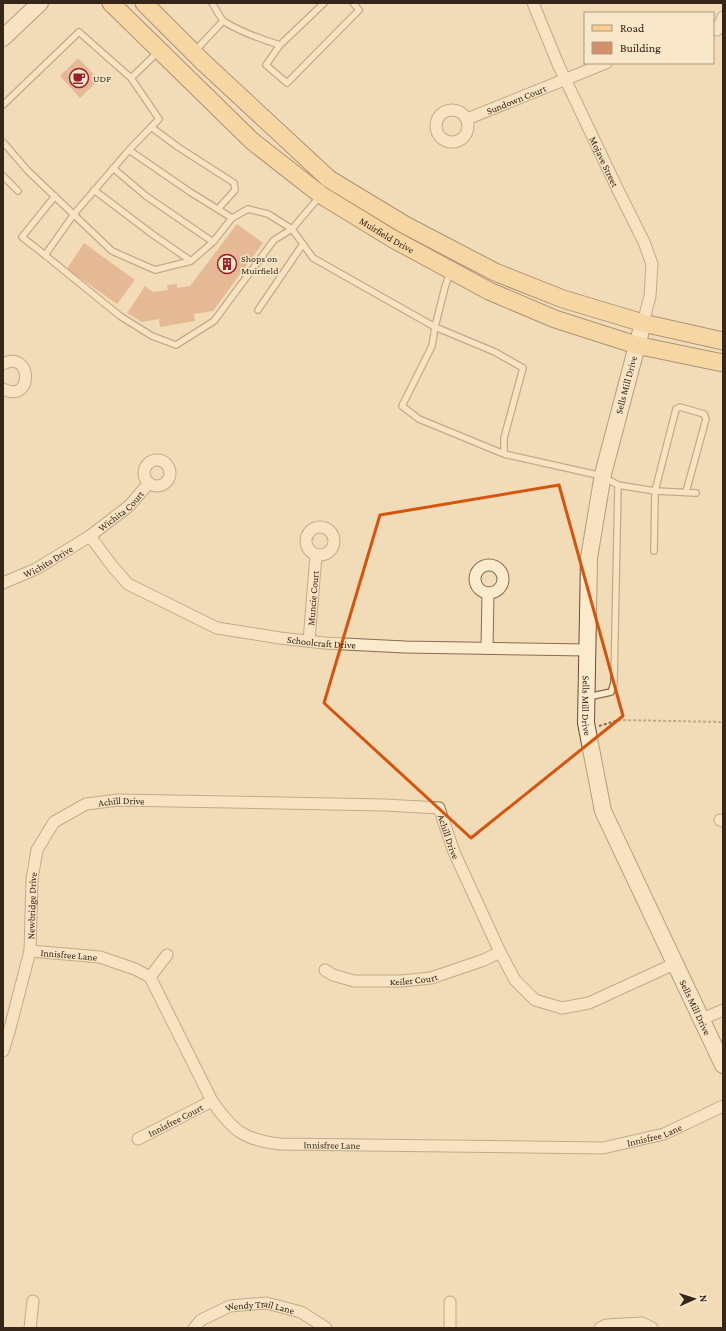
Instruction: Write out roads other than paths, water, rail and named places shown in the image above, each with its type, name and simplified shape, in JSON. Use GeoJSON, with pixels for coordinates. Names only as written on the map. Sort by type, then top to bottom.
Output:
{"type":"FeatureCollection","features":[{"type":"Feature","properties":{"kind":"main road","name":"Muirfield Drive"},"geometry":{"type":"LineString","coordinates":[[111,3],[252,141],[326,187],[393,239],[489,291],[555,319],[636,346],[723,363]]}},
{"type":"Feature","properties":{"kind":"main road","name":"Muirfield Drive"},"geometry":{"type":"LineString","coordinates":[[144,3],[265,120],[326,187],[405,225],[495,272],[563,299],[643,323],[723,341]]}},
{"type":"Feature","properties":{"kind":"street"},"geometry":{"type":"LineString","coordinates":[[4,35],[40,3]]}},
{"type":"Feature","properties":{"kind":"street","name":"Mojave Street"},"geometry":{"type":"LineString","coordinates":[[533,3],[565,79],[644,242],[652,264],[650,296],[643,323]]}},
{"type":"Feature","properties":{"kind":"street"},"geometry":{"type":"LineString","coordinates":[[718,31],[723,17]]}},
{"type":"Feature","properties":{"kind":"street","name":"Sundown Court"},"geometry":{"type":"LineString","coordinates":[[467,119],[603,64]]}},
{"type":"Feature","properties":{"kind":"street","name":"Sells Mill Drive"},"geometry":{"type":"LineString","coordinates":[[643,323],[602,476],[589,558],[586,723],[603,811],[723,1065]]}},
{"type":"Feature","properties":{"kind":"street"},"geometry":{"type":"LineString","coordinates":[[3,364],[11,362],[20,364],[26,372],[26,377],[23,387],[19,390],[9,392],[3,389]]}},
{"type":"Feature","properties":{"kind":"street","name":"Wichita Court"},"geometry":{"type":"LineString","coordinates":[[90,536],[129,506],[149,483]]}},
{"type":"Feature","properties":{"kind":"street","name":"Schoolcraft Drive"},"geometry":{"type":"LineString","coordinates":[[90,536],[113,567],[128,584],[217,628],[309,641],[405,647],[587,650]]}},
{"type":"Feature","properties":{"kind":"street","name":"Wichita Drive"},"geometry":{"type":"LineString","coordinates":[[3,583],[36,569],[90,536]]}},
{"type":"Feature","properties":{"kind":"street","name":"Muncie Court"},"geometry":{"type":"LineString","coordinates":[[309,641],[316,555]]}},
{"type":"Feature","properties":{"kind":"street"},"geometry":{"type":"LineString","coordinates":[[487,648],[488,593]]}},
{"type":"Feature","properties":{"kind":"street","name":"Achill Drive"},"geometry":{"type":"LineString","coordinates":[[86,804],[118,800],[385,805],[439,808],[454,852],[500,952],[515,980],[535,1000],[562,1008],[589,1003],[674,964]]}},
{"type":"Feature","properties":{"kind":"street","name":"Newbridge Drive"},"geometry":{"type":"LineString","coordinates":[[3,1051],[30,951],[32,879],[37,850],[54,822],[86,804]]}},
{"type":"Feature","properties":{"kind":"street","name":"Innisfree Lane"},"geometry":{"type":"LineString","coordinates":[[30,951],[100,957],[136,969],[150,977],[212,1101],[225,1120],[239,1132],[261,1142],[280,1144],[445,1147],[603,1148],[664,1134],[723,1106]]}},
{"type":"Feature","properties":{"kind":"street","name":"Keiler Court"},"geometry":{"type":"LineString","coordinates":[[325,970],[333,975],[354,981],[401,981],[431,978],[484,960],[500,952]]}},
{"type":"Feature","properties":{"kind":"street"},"geometry":{"type":"LineString","coordinates":[[150,977],[167,955]]}},
{"type":"Feature","properties":{"kind":"street"},"geometry":{"type":"LineString","coordinates":[[702,1019],[723,1010]]}},
{"type":"Feature","properties":{"kind":"street","name":"Innisfree Court"},"geometry":{"type":"LineString","coordinates":[[138,1139],[212,1101]]}},
{"type":"Feature","properties":{"kind":"street"},"geometry":{"type":"LineString","coordinates":[[30,1328],[33,1301]]}},
{"type":"Feature","properties":{"kind":"street","name":"Wendy Trail Lane"},"geometry":{"type":"LineString","coordinates":[[194,1328],[202,1320],[230,1306],[266,1302],[301,1312],[326,1328]]}},
{"type":"Feature","properties":{"kind":"street"},"geometry":{"type":"LineString","coordinates":[[450,1302],[450,1328]]}},
{"type":"Feature","properties":{"kind":"street"},"geometry":{"type":"LineString","coordinates":[[600,1328],[606,1325],[642,1324],[652,1328]]}},
{"type":"Feature","properties":{"kind":"lane"},"geometry":{"type":"LineString","coordinates":[[212,3],[223,22],[256,38],[280,45]]}},
{"type":"Feature","properties":{"kind":"lane"},"geometry":{"type":"LineString","coordinates":[[324,3],[280,45],[266,65],[287,83],[359,10],[353,3]]}},
{"type":"Feature","properties":{"kind":"lane"},"geometry":{"type":"LineString","coordinates":[[193,52],[223,22]]}},
{"type":"Feature","properties":{"kind":"lane"},"geometry":{"type":"LineString","coordinates":[[3,105],[79,32],[131,78],[159,119],[94,190],[74,214],[45,255]]}},
{"type":"Feature","properties":{"kind":"lane"},"geometry":{"type":"LineString","coordinates":[[131,78],[159,50]]}},
{"type":"Feature","properties":{"kind":"lane"},"geometry":{"type":"LineString","coordinates":[[151,127],[178,147],[234,184],[235,190],[218,210]]}},
{"type":"Feature","properties":{"kind":"lane"},"geometry":{"type":"LineString","coordinates":[[3,142],[28,171],[112,251],[155,270],[191,261],[213,242],[232,218],[248,209],[268,214],[292,229],[313,258],[435,326],[495,352],[523,368],[504,438],[504,454]]}},
{"type":"Feature","properties":{"kind":"lane"},"geometry":{"type":"LineString","coordinates":[[129,150],[190,192],[232,218]]}},
{"type":"Feature","properties":{"kind":"lane"},"geometry":{"type":"LineString","coordinates":[[113,168],[146,196],[213,242]]}},
{"type":"Feature","properties":{"kind":"lane"},"geometry":{"type":"LineString","coordinates":[[3,176],[18,191]]}},
{"type":"Feature","properties":{"kind":"lane"},"geometry":{"type":"LineString","coordinates":[[55,196],[22,238],[120,316],[152,336],[176,345],[214,321],[274,240],[292,229],[326,187]]}},
{"type":"Feature","properties":{"kind":"lane"},"geometry":{"type":"LineString","coordinates":[[94,190],[152,234],[191,261]]}},
{"type":"Feature","properties":{"kind":"lane"},"geometry":{"type":"LineString","coordinates":[[258,310],[303,244]]}},
{"type":"Feature","properties":{"kind":"lane"},"geometry":{"type":"LineString","coordinates":[[451,270],[435,326],[432,346],[402,406],[419,419],[504,454],[602,476],[618,485],[655,491],[696,493]]}},
{"type":"Feature","properties":{"kind":"lane"},"geometry":{"type":"LineString","coordinates":[[654,551],[655,491],[676,409],[680,407],[704,414],[706,419],[686,492]]}},
{"type":"Feature","properties":{"kind":"lane"},"geometry":{"type":"LineString","coordinates":[[586,698],[611,692],[614,683],[618,485]]}},
{"type":"Feature","properties":{"kind":"place","name":"UDF"},"geometry":{"type":"Point","coordinates":[79,78]}},
{"type":"Feature","properties":{"kind":"place","name":"Shops on Muirfield"},"geometry":{"type":"Point","coordinates":[227,264]}}]}
